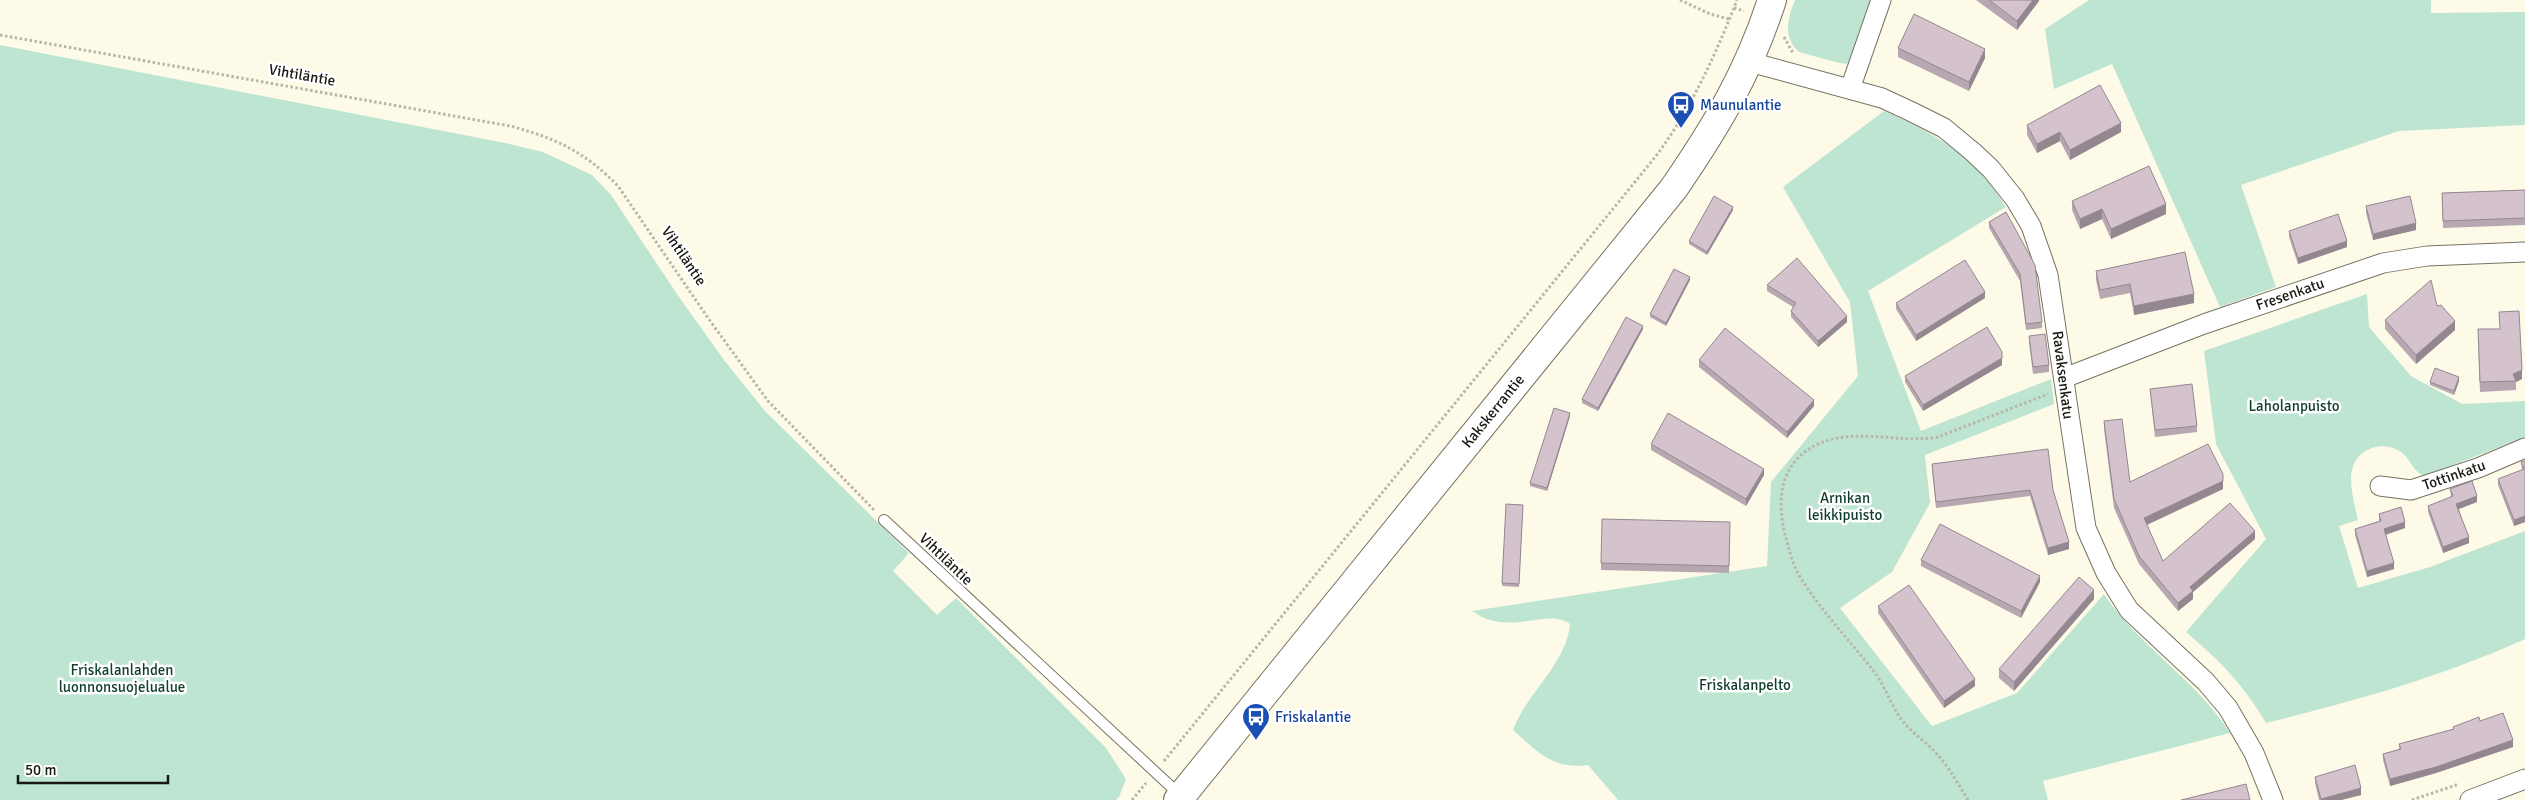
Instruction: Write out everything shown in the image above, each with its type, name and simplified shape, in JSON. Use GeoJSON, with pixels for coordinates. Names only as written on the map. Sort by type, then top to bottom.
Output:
{"type":"FeatureCollection","features":[{"type":"Feature","properties":{"kind":"main road","name":"Kakskerrantie"},"geometry":{"type":"LineString","coordinates":[[1181,799],[1674,188],[1726,110],[1750,62],[1772,0]]}},
{"type":"Feature","properties":{"kind":"street"},"geometry":{"type":"LineString","coordinates":[[1850,89],[1881,0]]}},
{"type":"Feature","properties":{"kind":"street","name":"Ravaksenkatu"},"geometry":{"type":"LineString","coordinates":[[1750,62],[1882,98],[1944,128],[1991,168],[2015,199],[2031,226],[2048,275],[2059,384],[2067,414],[2086,528],[2106,573],[2129,610],[2206,682],[2228,708],[2254,754],[2273,800]]}},
{"type":"Feature","properties":{"kind":"street","name":"Fresenkatu"},"geometry":{"type":"LineString","coordinates":[[2059,384],[2204,324],[2382,263],[2427,256],[2525,252]]}},
{"type":"Feature","properties":{"kind":"street","name":"Tottinkatu"},"geometry":{"type":"LineString","coordinates":[[2380,486],[2411,490],[2478,468],[2525,448]]}},
{"type":"Feature","properties":{"kind":"street"},"geometry":{"type":"LineString","coordinates":[[2470,800],[2525,778]]}},
{"type":"Feature","properties":{"kind":"lane","name":"Vihtiläntie"},"geometry":{"type":"LineString","coordinates":[[884,520],[1181,799]]}},
{"type":"Feature","properties":{"kind":"path"},"geometry":{"type":"LineString","coordinates":[[1680,0],[1710,14],[1729,19]]}},
{"type":"Feature","properties":{"kind":"path"},"geometry":{"type":"LineString","coordinates":[[1132,800],[1650,163],[1676,126],[1706,71],[1737,0]]}},
{"type":"Feature","properties":{"kind":"path"},"geometry":{"type":"LineString","coordinates":[[1783,33],[1791,51],[1798,57]]}},
{"type":"Feature","properties":{"kind":"path","name":"Vihtiläntie"},"geometry":{"type":"LineString","coordinates":[[0,36],[510,126],[542,134],[564,144],[601,168],[618,186],[708,318],[768,401],[884,520]]}},
{"type":"Feature","properties":{"kind":"path"},"geometry":{"type":"LineString","coordinates":[[1676,126],[1681,129]]}},
{"type":"Feature","properties":{"kind":"path"},"geometry":{"type":"LineString","coordinates":[[1968,800],[1937,754],[1906,725],[1874,672],[1802,580],[1793,561],[1783,531],[1780,492],[1786,475],[1795,461],[1819,444],[1836,439],[1862,436],[1925,440],[1938,437],[2059,384]]}},
{"type":"Feature","properties":{"kind":"green space"},"geometry":{"type":"Polygon","coordinates":[[[1795,0],[1872,0],[1851,64],[1839,63],[1799,52],[1788,34],[1790,14],[1795,0]]]}},
{"type":"Feature","properties":{"kind":"green space"},"geometry":{"type":"Polygon","coordinates":[[[2089,0],[2431,0],[2431,13],[2525,12],[2525,125],[2399,131],[2241,185],[2276,287],[2220,307],[2112,64],[2054,89],[2045,29],[2089,0]]]}},
{"type":"Feature","properties":{"kind":"green space","name":"Friskalanlahden luonnonsuojelualue"},"geometry":{"type":"Polygon","coordinates":[[[0,45],[505,143],[543,152],[592,175],[611,195],[724,360],[765,411],[909,553],[893,571],[937,615],[956,598],[1106,748],[1126,779],[1119,797],[1116,800],[0,800],[0,45]]]}},
{"type":"Feature","properties":{"kind":"green space","name":"Friskalanpelto"},"geometry":{"type":"Polygon","coordinates":[[[1884,111],[1938,138],[1954,149],[1981,174],[2006,207],[1868,291],[1921,431],[2051,379],[2054,404],[1925,455],[1930,503],[1892,572],[1840,608],[1932,726],[2017,693],[2104,594],[2118,613],[2150,647],[2201,696],[2230,733],[2043,781],[2048,800],[1618,800],[1588,765],[1565,765],[1547,758],[1513,730],[1527,704],[1562,652],[1570,624],[1561,620],[1551,619],[1500,622],[1486,619],[1472,611],[1767,566],[1771,482],[1858,376],[1850,302],[1783,187],[1884,111]]]}},
{"type":"Feature","properties":{"kind":"green space","name":"Laholanpuisto"},"geometry":{"type":"Polygon","coordinates":[[[2367,294],[2369,327],[2411,376],[2462,404],[2525,401],[2525,437],[2425,476],[2417,471],[2402,453],[2395,449],[2378,446],[2362,454],[2352,470],[2351,480],[2358,520],[2339,526],[2358,588],[2430,567],[2525,531],[2525,639],[2462,665],[2397,687],[2266,723],[2240,685],[2186,632],[2266,539],[2216,444],[2204,351],[2367,294]]]}},
{"type":"Feature","properties":{"kind":"building"},"geometry":{"type":"Polygon","coordinates":[[[1989,0],[2033,0],[2017,21],[1989,0]]]}},
{"type":"Feature","properties":{"kind":"building"},"geometry":{"type":"Polygon","coordinates":[[[1914,14],[1985,49],[1969,82],[1898,48],[1914,14]]]}},
{"type":"Feature","properties":{"kind":"building"},"geometry":{"type":"Polygon","coordinates":[[[2100,85],[2121,123],[2070,150],[2060,132],[2037,144],[2027,125],[2100,85]]]}},
{"type":"Feature","properties":{"kind":"building"},"geometry":{"type":"Polygon","coordinates":[[[2149,166],[2166,204],[2111,229],[2102,209],[2080,219],[2072,201],[2149,166]]]}},
{"type":"Feature","properties":{"kind":"building"},"geometry":{"type":"Polygon","coordinates":[[[2525,190],[2525,218],[2443,221],[2442,193],[2525,190]]]}},
{"type":"Feature","properties":{"kind":"building"},"geometry":{"type":"Polygon","coordinates":[[[1714,196],[1733,207],[1707,252],[1689,241],[1714,196]]]}},
{"type":"Feature","properties":{"kind":"building"},"geometry":{"type":"Polygon","coordinates":[[[2410,196],[2416,223],[2373,234],[2366,206],[2410,196]]]}},
{"type":"Feature","properties":{"kind":"building"},"geometry":{"type":"Polygon","coordinates":[[[2006,212],[2035,265],[2042,322],[2026,324],[2020,274],[1989,222],[2006,212]]]}},
{"type":"Feature","properties":{"kind":"building"},"geometry":{"type":"Polygon","coordinates":[[[2338,214],[2347,241],[2298,258],[2289,231],[2338,214]]]}},
{"type":"Feature","properties":{"kind":"building"},"geometry":{"type":"Polygon","coordinates":[[[2185,252],[2194,294],[2134,306],[2130,284],[2100,290],[2096,271],[2185,252]]]}},
{"type":"Feature","properties":{"kind":"building"},"geometry":{"type":"Polygon","coordinates":[[[1797,258],[1847,316],[1818,341],[1791,311],[1796,303],[1767,285],[1797,258]]]}},
{"type":"Feature","properties":{"kind":"building"},"geometry":{"type":"Polygon","coordinates":[[[1965,260],[1985,292],[1916,335],[1896,303],[1965,260]]]}},
{"type":"Feature","properties":{"kind":"building"},"geometry":{"type":"Polygon","coordinates":[[[1674,269],[1690,277],[1666,323],[1650,314],[1674,269]]]}},
{"type":"Feature","properties":{"kind":"building"},"geometry":{"type":"Polygon","coordinates":[[[2431,280],[2437,306],[2441,305],[2455,321],[2416,355],[2385,320],[2431,280]]]}},
{"type":"Feature","properties":{"kind":"building"},"geometry":{"type":"Polygon","coordinates":[[[2519,311],[2522,370],[2513,374],[2516,381],[2480,382],[2478,329],[2500,329],[2499,312],[2519,311]]]}},
{"type":"Feature","properties":{"kind":"building"},"geometry":{"type":"Polygon","coordinates":[[[1626,317],[1643,326],[1598,408],[1582,399],[1626,317]]]}},
{"type":"Feature","properties":{"kind":"building"},"geometry":{"type":"Polygon","coordinates":[[[1987,327],[2002,352],[2002,358],[1923,405],[1905,376],[1987,327]]]}},
{"type":"Feature","properties":{"kind":"building"},"geometry":{"type":"Polygon","coordinates":[[[1725,328],[1814,400],[1787,432],[1699,360],[1725,328]]]}},
{"type":"Feature","properties":{"kind":"building"},"geometry":{"type":"Polygon","coordinates":[[[2045,334],[2049,365],[2033,367],[2029,336],[2045,334]]]}},
{"type":"Feature","properties":{"kind":"building"},"geometry":{"type":"Polygon","coordinates":[[[2435,368],[2459,377],[2454,391],[2430,382],[2435,368]]]}},
{"type":"Feature","properties":{"kind":"building"},"geometry":{"type":"Polygon","coordinates":[[[2192,384],[2197,426],[2155,430],[2150,389],[2192,384]]]}},
{"type":"Feature","properties":{"kind":"building"},"geometry":{"type":"Polygon","coordinates":[[[1554,408],[1570,413],[1547,488],[1530,483],[1554,408]]]}},
{"type":"Feature","properties":{"kind":"building"},"geometry":{"type":"Polygon","coordinates":[[[1668,413],[1764,469],[1746,499],[1651,444],[1668,413]]]}},
{"type":"Feature","properties":{"kind":"building"},"geometry":{"type":"Polygon","coordinates":[[[2122,419],[2130,482],[2208,444],[2223,474],[2223,481],[2144,518],[2163,561],[2230,503],[2255,531],[2190,587],[2193,591],[2178,603],[2139,556],[2114,499],[2104,421],[2122,419]]]}},
{"type":"Feature","properties":{"kind":"building"},"geometry":{"type":"Polygon","coordinates":[[[2048,449],[2053,490],[2069,542],[2048,548],[2030,490],[1936,502],[1932,464],[2048,449]]]}},
{"type":"Feature","properties":{"kind":"building"},"geometry":{"type":"Polygon","coordinates":[[[2525,461],[2525,516],[2514,520],[2498,479],[2524,469],[2521,462],[2525,461]]]}},
{"type":"Feature","properties":{"kind":"building"},"geometry":{"type":"Polygon","coordinates":[[[2472,481],[2477,496],[2456,504],[2469,537],[2443,547],[2428,506],[2453,496],[2450,489],[2472,481]]]}},
{"type":"Feature","properties":{"kind":"building"},"geometry":{"type":"Polygon","coordinates":[[[1506,504],[1523,505],[1519,584],[1502,583],[1506,504]]]}},
{"type":"Feature","properties":{"kind":"building"},"geometry":{"type":"Polygon","coordinates":[[[2401,507],[2405,522],[2384,529],[2394,563],[2367,571],[2355,529],[2381,521],[2379,514],[2401,507]]]}},
{"type":"Feature","properties":{"kind":"building"},"geometry":{"type":"Polygon","coordinates":[[[1602,519],[1730,522],[1729,566],[1601,563],[1602,519]]]}},
{"type":"Feature","properties":{"kind":"building"},"geometry":{"type":"Polygon","coordinates":[[[1940,524],[2040,576],[2021,611],[1921,560],[1940,524]]]}},
{"type":"Feature","properties":{"kind":"building"},"geometry":{"type":"Polygon","coordinates":[[[2079,577],[2094,590],[2014,682],[1999,669],[2079,577]]]}},
{"type":"Feature","properties":{"kind":"building"},"geometry":{"type":"Polygon","coordinates":[[[1909,585],[1975,679],[1944,701],[1878,606],[1909,585]]]}},
{"type":"Feature","properties":{"kind":"building"},"geometry":{"type":"Polygon","coordinates":[[[2503,713],[2513,740],[2436,767],[2390,779],[2383,754],[2401,749],[2399,744],[2454,729],[2453,727],[2479,717],[2480,721],[2503,713]]]}},
{"type":"Feature","properties":{"kind":"building"},"geometry":{"type":"Polygon","coordinates":[[[2355,765],[2361,788],[2321,799],[2315,777],[2355,765]]]}},
{"type":"Feature","properties":{"kind":"building"},"geometry":{"type":"Polygon","coordinates":[[[2246,784],[2250,800],[2181,800],[2246,784]]]}},
{"type":"Feature","properties":{"kind":"place","name":"Maunulantie"},"geometry":{"type":"Point","coordinates":[1681,129]}},
{"type":"Feature","properties":{"kind":"place","name":"Friskalantie"},"geometry":{"type":"Point","coordinates":[1256,741]}},
{"type":"Feature","properties":{"kind":"park label","name":"Arnikan leikkipuisto"},"geometry":{"type":"Point","coordinates":[1845,506]}}]}
